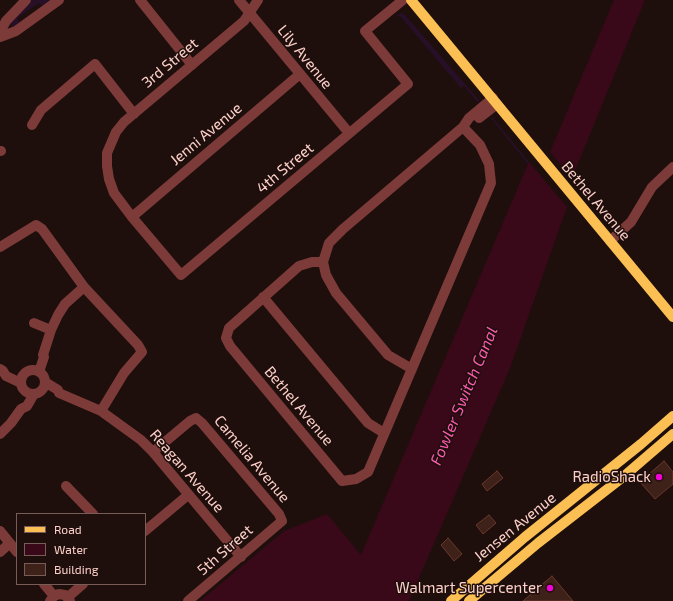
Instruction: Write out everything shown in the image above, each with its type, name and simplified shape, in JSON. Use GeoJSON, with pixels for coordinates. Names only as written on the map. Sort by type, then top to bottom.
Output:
{"type":"FeatureCollection","features":[{"type":"Feature","properties":{"kind":"main road","name":"Bethel Avenue"},"geometry":{"type":"LineString","coordinates":[[411,0],[673,316]]}},
{"type":"Feature","properties":{"kind":"main road","name":"Jensen Avenue"},"geometry":{"type":"LineString","coordinates":[[450,601],[673,416]]}},
{"type":"Feature","properties":{"kind":"main road","name":"Jensen Avenue"},"geometry":{"type":"LineString","coordinates":[[469,601],[538,542],[623,477],[673,434]]}},
{"type":"Feature","properties":{"kind":"main road"},"geometry":{"type":"LineString","coordinates":[[584,506],[596,489],[630,460],[629,454]]}},
{"type":"Feature","properties":{"kind":"main road"},"geometry":{"type":"LineString","coordinates":[[538,542],[538,537],[540,534],[574,504],[574,498]]}},
{"type":"Feature","properties":{"kind":"main road"},"geometry":{"type":"LineString","coordinates":[[482,589],[497,569],[525,544],[527,541],[526,537]]}},
{"type":"Feature","properties":{"kind":"main road"},"geometry":{"type":"LineString","coordinates":[[457,601],[472,589],[481,575]]}},
{"type":"Feature","properties":{"kind":"street"},"geometry":{"type":"LineString","coordinates":[[0,32],[6,21],[26,0]]}},
{"type":"Feature","properties":{"kind":"street"},"geometry":{"type":"LineString","coordinates":[[0,37],[16,31],[60,0]]}},
{"type":"Feature","properties":{"kind":"street"},"geometry":{"type":"LineString","coordinates":[[140,0],[192,65]]}},
{"type":"Feature","properties":{"kind":"street","name":"Lily Avenue"},"geometry":{"type":"LineString","coordinates":[[239,0],[349,133]]}},
{"type":"Feature","properties":{"kind":"street","name":"3rd Street"},"geometry":{"type":"LineString","coordinates":[[132,217],[114,193],[109,179],[107,154],[116,132],[134,114],[244,21],[258,0]]}},
{"type":"Feature","properties":{"kind":"street","name":"4th Street"},"geometry":{"type":"LineString","coordinates":[[132,217],[181,275],[408,84],[365,31],[403,0]]}},
{"type":"Feature","properties":{"kind":"street"},"geometry":{"type":"LineString","coordinates":[[32,125],[40,110],[95,64],[134,114]]}},
{"type":"Feature","properties":{"kind":"street","name":"Jenni Avenue"},"geometry":{"type":"LineString","coordinates":[[132,217],[300,74]]}},
{"type":"Feature","properties":{"kind":"street"},"geometry":{"type":"LineString","coordinates":[[412,369],[388,355],[341,298],[326,275],[323,262],[329,243],[343,229],[463,127],[471,125],[495,101]]}},
{"type":"Feature","properties":{"kind":"street","name":"Bethel Avenue"},"geometry":{"type":"LineString","coordinates":[[323,262],[312,262],[299,266],[228,328],[226,338],[230,346],[342,481],[356,479],[368,472],[491,183],[489,164],[480,146],[463,127]]}},
{"type":"Feature","properties":{"kind":"street"},"geometry":{"type":"LineString","coordinates":[[610,241],[631,222],[652,187],[673,167]]}},
{"type":"Feature","properties":{"kind":"street"},"geometry":{"type":"LineString","coordinates":[[0,247],[36,225],[42,229],[84,287],[122,326],[138,345],[142,352],[124,373],[101,411]]}},
{"type":"Feature","properties":{"kind":"street"},"geometry":{"type":"LineString","coordinates":[[0,434],[21,410],[20,406],[44,358],[43,354],[51,330],[65,304],[84,287]]}},
{"type":"Feature","properties":{"kind":"street"},"geometry":{"type":"LineString","coordinates":[[263,297],[368,423],[384,433]]}},
{"type":"Feature","properties":{"kind":"street"},"geometry":{"type":"LineString","coordinates":[[34,323],[51,330]]}},
{"type":"Feature","properties":{"kind":"street","name":"Reagan Avenue"},"geometry":{"type":"LineString","coordinates":[[2,370],[6,376],[33,382],[56,395],[59,393],[101,411],[141,440],[153,452],[241,557]]}},
{"type":"Feature","properties":{"kind":"street","name":"Camelia Avenue"},"geometry":{"type":"LineString","coordinates":[[153,452],[190,421],[196,418],[279,514],[282,521]]}},
{"type":"Feature","properties":{"kind":"street"},"geometry":{"type":"LineString","coordinates":[[66,486],[92,513]]}},
{"type":"Feature","properties":{"kind":"street"},"geometry":{"type":"LineString","coordinates":[[146,530],[188,495]]}},
{"type":"Feature","properties":{"kind":"street","name":"5th Street"},"geometry":{"type":"LineString","coordinates":[[188,601],[282,521]]}},
{"type":"Feature","properties":{"kind":"street"},"geometry":{"type":"LineString","coordinates":[[0,531],[16,551]]}},
{"type":"Feature","properties":{"kind":"street"},"geometry":{"type":"LineString","coordinates":[[0,552],[10,543]]}},
{"type":"Feature","properties":{"kind":"street"},"geometry":{"type":"LineString","coordinates":[[45,585],[52,599],[62,594],[69,599],[82,585]]}},
{"type":"Feature","properties":{"kind":"shaded area"},"geometry":{"type":"Polygon","coordinates":[[[32,0],[52,0],[43,7],[39,3],[17,18],[20,23],[15,26],[11,26],[11,22],[32,0]]]}},
{"type":"Feature","properties":{"kind":"shaded area"},"geometry":{"type":"Polygon","coordinates":[[[401,13],[405,15],[479,100],[479,104],[464,86],[461,88],[401,17],[396,16],[401,13]]]}},
{"type":"Feature","properties":{"kind":"shaded area"},"geometry":{"type":"Polygon","coordinates":[[[490,117],[493,118],[529,162],[528,164],[490,117]]]}},
{"type":"Feature","properties":{"kind":"water"},"geometry":{"type":"Polygon","coordinates":[[[614,0],[645,0],[572,178],[550,152],[614,0]]]}},
{"type":"Feature","properties":{"kind":"water","name":"Fowler Switch Canal"},"geometry":{"type":"Polygon","coordinates":[[[529,162],[567,207],[510,368],[409,601],[200,601],[284,531],[327,514],[361,555],[529,162]]]}},
{"type":"Feature","properties":{"kind":"building","name":"RadioShack"},"geometry":{"type":"Polygon","coordinates":[[[664,461],[673,472],[673,484],[655,499],[640,482],[664,461]]]}},
{"type":"Feature","properties":{"kind":"building"},"geometry":{"type":"Polygon","coordinates":[[[497,471],[503,478],[487,491],[482,484],[497,471]]]}},
{"type":"Feature","properties":{"kind":"building"},"geometry":{"type":"Polygon","coordinates":[[[489,515],[496,523],[483,534],[476,525],[489,515]]]}},
{"type":"Feature","properties":{"kind":"building"},"geometry":{"type":"Polygon","coordinates":[[[448,538],[462,554],[454,561],[441,545],[448,538]]]}},
{"type":"Feature","properties":{"kind":"building","name":"Walmart Supercenter"},"geometry":{"type":"Polygon","coordinates":[[[552,576],[573,601],[523,601],[552,576]]]}},
{"type":"Feature","properties":{"kind":"place","name":"RadioShack"},"geometry":{"type":"Point","coordinates":[659,477]}},
{"type":"Feature","properties":{"kind":"place","name":"Walmart Supercenter"},"geometry":{"type":"Point","coordinates":[550,588]}}]}
